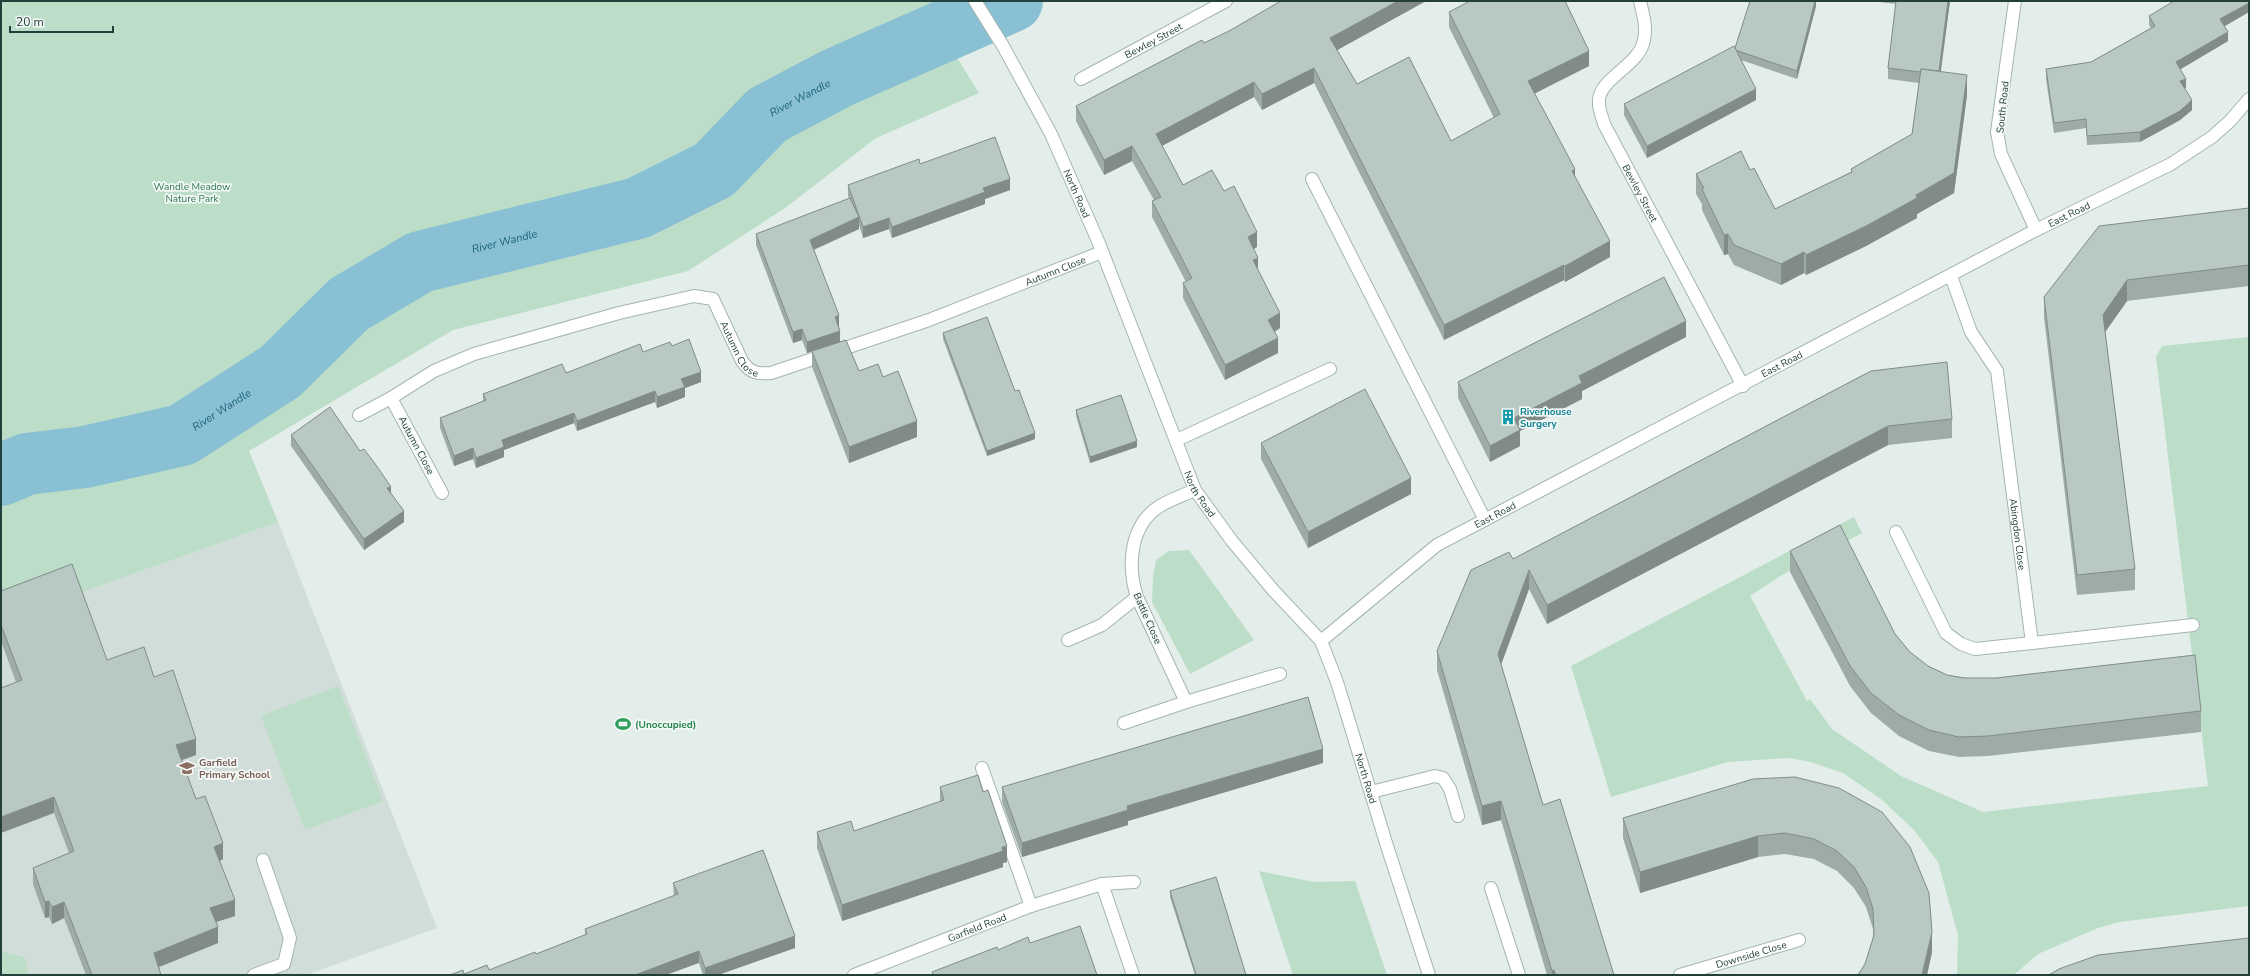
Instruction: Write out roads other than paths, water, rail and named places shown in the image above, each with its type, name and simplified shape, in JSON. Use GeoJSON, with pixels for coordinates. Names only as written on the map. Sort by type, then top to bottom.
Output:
{"type":"FeatureCollection","features":[{"type":"Feature","properties":{"kind":"street","name":"North Road"},"geometry":{"type":"LineString","coordinates":[[975,1],[1003,46],[1051,134],[1102,252],[1177,440],[1195,490],[1242,552],[1321,641],[1337,682],[1428,975]]}},
{"type":"Feature","properties":{"kind":"street","name":"Bewley Street"},"geometry":{"type":"LineString","coordinates":[[1081,79],[1226,1]]}},
{"type":"Feature","properties":{"kind":"street","name":"Bewley Street"},"geometry":{"type":"LineString","coordinates":[[1640,1],[1645,28],[1644,41],[1639,54],[1604,88],[1599,99],[1600,111],[1604,124],[1743,386]]}},
{"type":"Feature","properties":{"kind":"street","name":"South Road"},"geometry":{"type":"LineString","coordinates":[[2015,1],[1997,132],[2001,154],[2036,230]]}},
{"type":"Feature","properties":{"kind":"street","name":"East Road"},"geometry":{"type":"LineString","coordinates":[[1321,641],[1437,545],[1743,386],[2036,230],[2171,164],[2192,151],[2230,121],[2249,99]]}},
{"type":"Feature","properties":{"kind":"street"},"geometry":{"type":"LineString","coordinates":[[1312,179],[1485,520]]}},
{"type":"Feature","properties":{"kind":"street","name":"Autumn Close"},"geometry":{"type":"LineString","coordinates":[[359,415],[391,398],[434,371],[474,354],[619,313],[694,296],[714,299],[742,361],[748,370],[759,374],[771,373],[929,320],[1102,252]]}},
{"type":"Feature","properties":{"kind":"street","name":"Abingdon Close"},"geometry":{"type":"LineString","coordinates":[[1951,276],[1971,332],[1998,371],[2032,643]]}},
{"type":"Feature","properties":{"kind":"street"},"geometry":{"type":"LineString","coordinates":[[1177,440],[1330,369]]}},
{"type":"Feature","properties":{"kind":"street","name":"Autumn Close"},"geometry":{"type":"LineString","coordinates":[[391,398],[442,492]]}},
{"type":"Feature","properties":{"kind":"street","name":"Battle Close"},"geometry":{"type":"LineString","coordinates":[[1186,702],[1131,580],[1134,540],[1139,529],[1154,510],[1195,490]]}},
{"type":"Feature","properties":{"kind":"street"},"geometry":{"type":"LineString","coordinates":[[1896,532],[1946,633],[1961,644],[1975,649],[2193,625]]}},
{"type":"Feature","properties":{"kind":"street"},"geometry":{"type":"LineString","coordinates":[[1068,640],[1102,625],[1138,598]]}},
{"type":"Feature","properties":{"kind":"street"},"geometry":{"type":"LineString","coordinates":[[1124,723],[1186,702],[1280,674]]}},
{"type":"Feature","properties":{"kind":"street"},"geometry":{"type":"LineString","coordinates":[[982,768],[1031,906]]}},
{"type":"Feature","properties":{"kind":"street"},"geometry":{"type":"LineString","coordinates":[[1371,792],[1435,776],[1443,778],[1450,789],[1458,816]]}},
{"type":"Feature","properties":{"kind":"street"},"geometry":{"type":"LineString","coordinates":[[254,975],[284,964],[290,938],[263,860]]}},
{"type":"Feature","properties":{"kind":"street","name":"Garfield Road"},"geometry":{"type":"LineString","coordinates":[[854,975],[876,971],[1031,906],[1102,884],[1134,882]]}},
{"type":"Feature","properties":{"kind":"street"},"geometry":{"type":"LineString","coordinates":[[1102,884],[1134,975]]}},
{"type":"Feature","properties":{"kind":"street"},"geometry":{"type":"LineString","coordinates":[[1491,888],[1519,975]]}},
{"type":"Feature","properties":{"kind":"street","name":"Downside Close"},"geometry":{"type":"LineString","coordinates":[[1680,975],[1800,940]]}},
{"type":"Feature","properties":{"kind":"waterway","name":"River Wandle"},"geometry":{"type":"LineString","coordinates":[[1,475],[27,464],[85,457],[182,435],[280,372],[349,304],[420,262],[638,208],[714,170],[767,115],[837,78],[1012,1]]}},
{"type":"Feature","properties":{"kind":"place","name":"Riverhouse Surgery"},"geometry":{"type":"Point","coordinates":[1508,417]}},
{"type":"Feature","properties":{"kind":"place","name":"(Unoccupied)"},"geometry":{"type":"Point","coordinates":[623,724]}},
{"type":"Feature","properties":{"kind":"place","name":"Garfield Primary School"},"geometry":{"type":"Point","coordinates":[187,768]}},
{"type":"Feature","properties":{"kind":"park label","name":"Wandle Meadow Nature Park"},"geometry":{"type":"Point","coordinates":[192,192]}}]}
